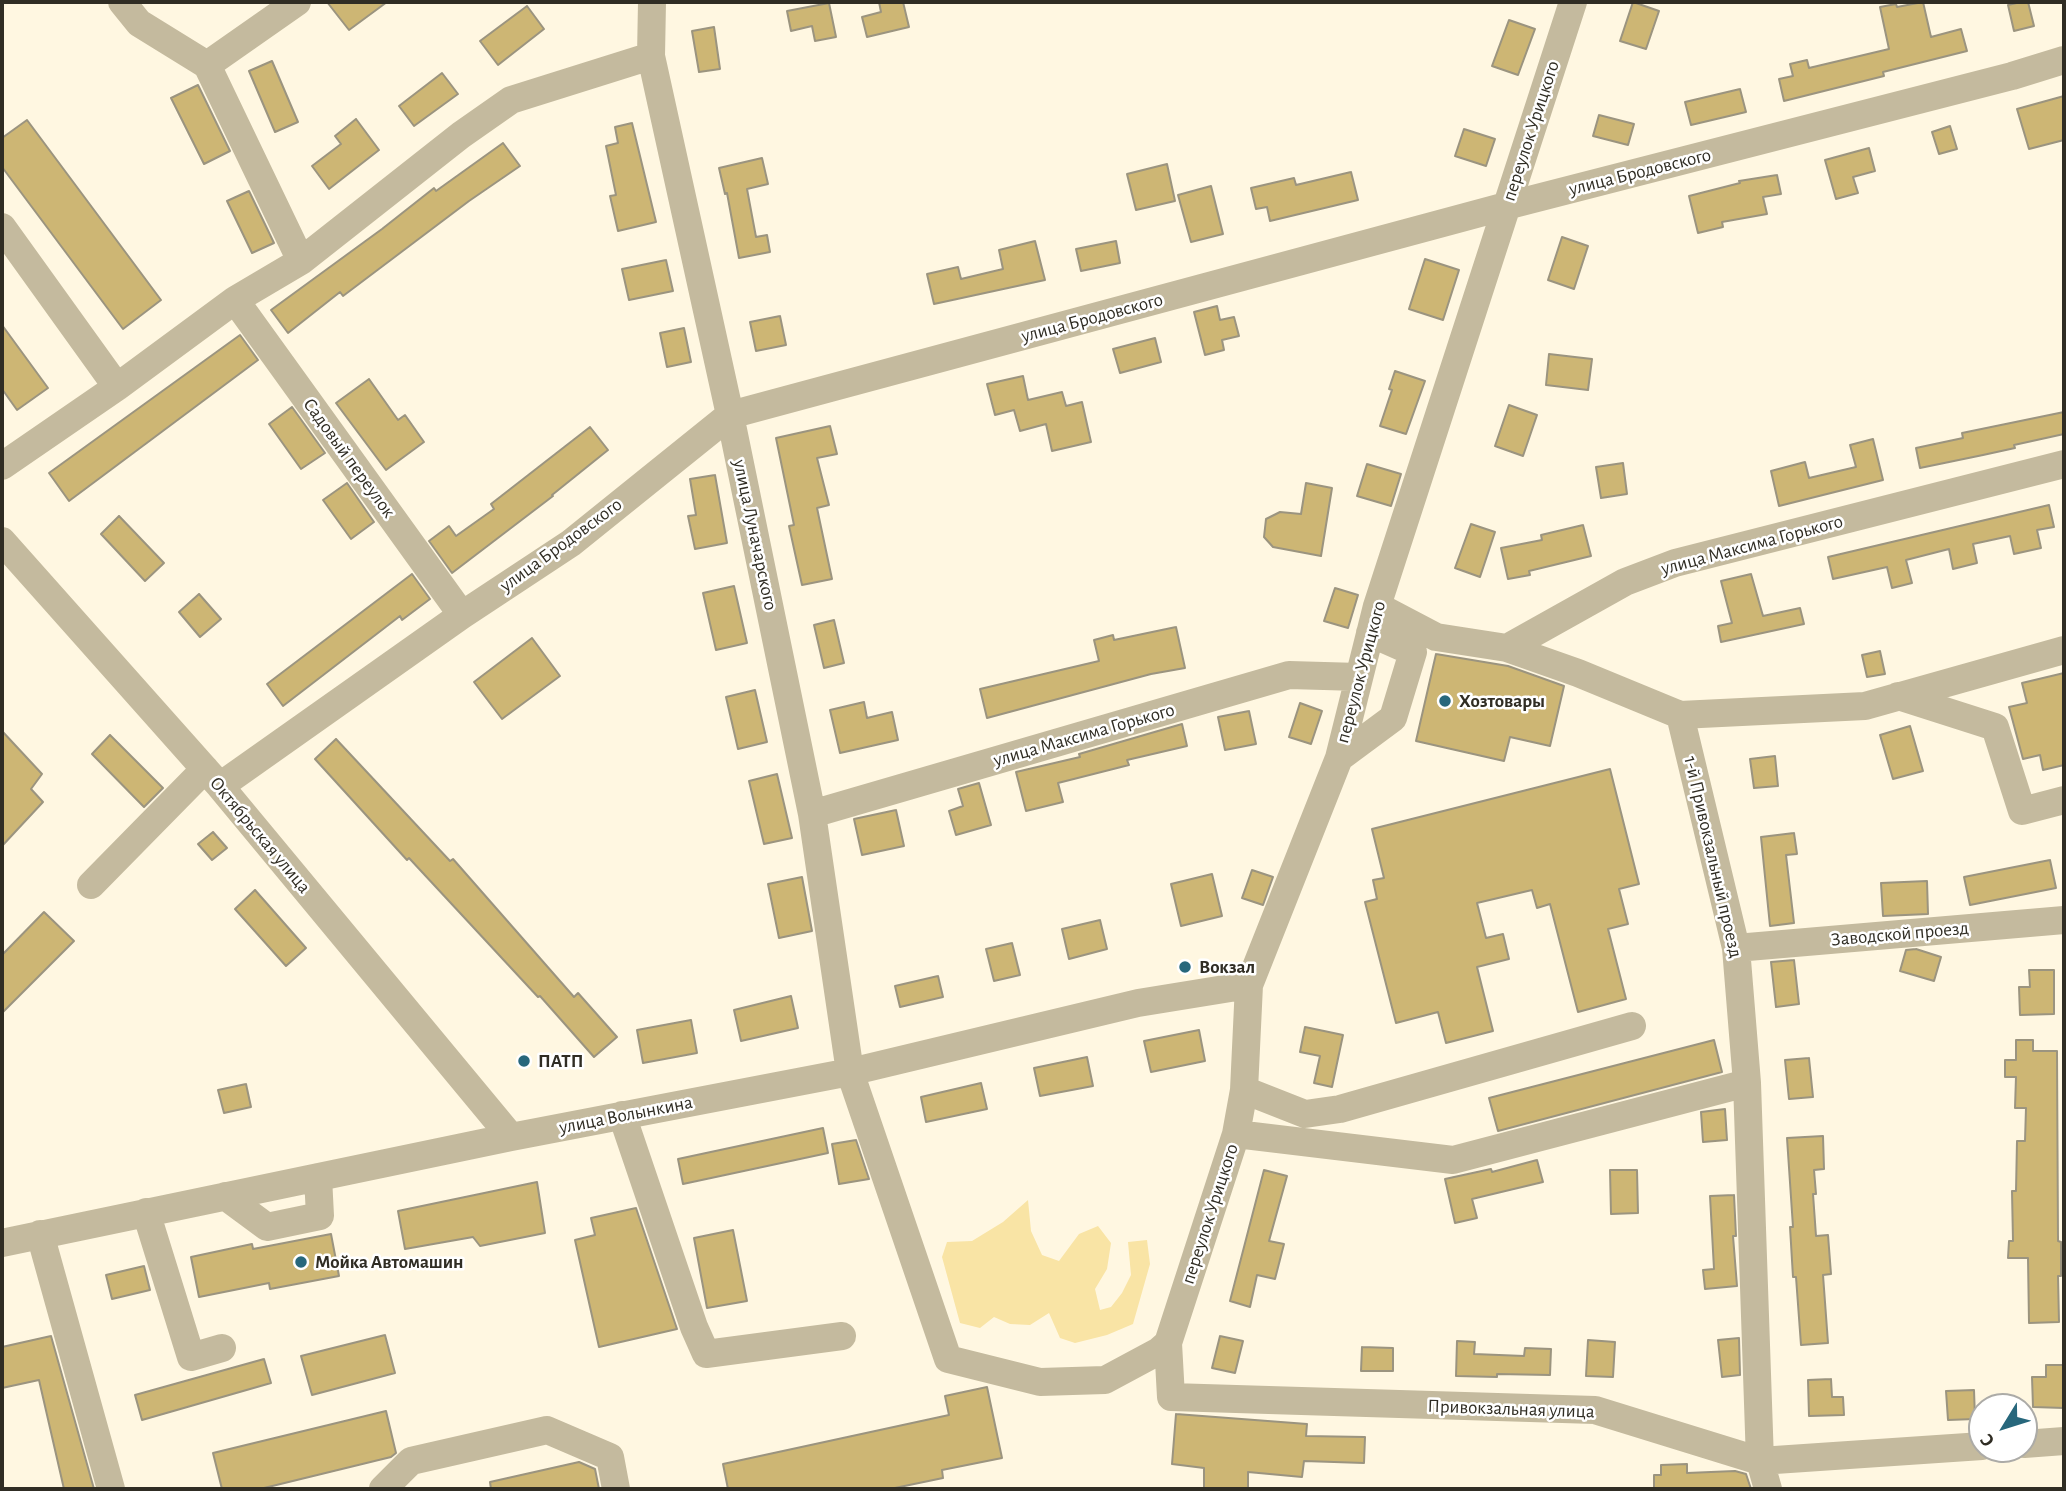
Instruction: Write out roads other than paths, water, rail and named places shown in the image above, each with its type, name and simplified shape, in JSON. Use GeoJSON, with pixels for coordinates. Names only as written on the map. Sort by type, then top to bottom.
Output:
{"type":"FeatureCollection","features":[{"type":"Feature","properties":{"kind":"street"},"geometry":{"type":"LineString","coordinates":[[122,2],[139,23],[207,65],[301,261]]}},
{"type":"Feature","properties":{"kind":"street"},"geometry":{"type":"LineString","coordinates":[[207,65],[297,2]]}},
{"type":"Feature","properties":{"kind":"street","name":"улица Луначарского"},"geometry":{"type":"LineString","coordinates":[[654,2],[651,56],[730,415],[811,814],[850,1072],[948,1359],[1040,1382],[1105,1380],[1168,1343]]}},
{"type":"Feature","properties":{"kind":"street","name":"переулок Урицкого"},"geometry":{"type":"LineString","coordinates":[[1168,1343],[1236,1134],[1244,1090],[1249,985],[1339,758],[1373,619],[1573,2]]}},
{"type":"Feature","properties":{"kind":"street"},"geometry":{"type":"LineString","coordinates":[[5,458],[117,387],[235,300],[301,261],[461,135],[511,100],[651,56]]}},
{"type":"Feature","properties":{"kind":"street","name":"улица Бродовского"},"geometry":{"type":"LineString","coordinates":[[91,884],[212,778],[571,543],[730,415],[1506,206],[1999,80],[2064,60]]}},
{"type":"Feature","properties":{"kind":"street"},"geometry":{"type":"LineString","coordinates":[[2,227],[117,387]]}},
{"type":"Feature","properties":{"kind":"street","name":"Садовый переулок"},"geometry":{"type":"LineString","coordinates":[[235,300],[462,615]]}},
{"type":"Feature","properties":{"kind":"street","name":"улица Максима Горького"},"geometry":{"type":"LineString","coordinates":[[1507,648],[1625,583],[1675,563],[2064,464]]}},
{"type":"Feature","properties":{"kind":"street","name":"Октябрьская улица"},"geometry":{"type":"LineString","coordinates":[[2,541],[212,778],[511,1136]]}},
{"type":"Feature","properties":{"kind":"street"},"geometry":{"type":"LineString","coordinates":[[1373,619],[1436,637],[1507,648],[1578,673],[1680,715],[1865,706],[2064,650]]}},
{"type":"Feature","properties":{"kind":"street"},"geometry":{"type":"LineString","coordinates":[[1339,758],[1393,718],[1413,652],[1373,619]]}},
{"type":"Feature","properties":{"kind":"street","name":"улица Максима Горького"},"geometry":{"type":"LineString","coordinates":[[811,814],[1289,675],[1359,677]]}},
{"type":"Feature","properties":{"kind":"street"},"geometry":{"type":"LineString","coordinates":[[1898,696],[1995,727],[2022,811],[2064,800]]}},
{"type":"Feature","properties":{"kind":"street","name":"1-й Привокзальный проезд"},"geometry":{"type":"LineString","coordinates":[[1680,715],[1736,948],[1747,1083],[1760,1461],[1768,1489]]}},
{"type":"Feature","properties":{"kind":"street","name":"Заводской проезд"},"geometry":{"type":"LineString","coordinates":[[1736,948],[2064,920]]}},
{"type":"Feature","properties":{"kind":"street","name":"улица Волынкина"},"geometry":{"type":"LineString","coordinates":[[2,1243],[511,1136],[850,1072],[1138,1003],[1249,985]]}},
{"type":"Feature","properties":{"kind":"street"},"geometry":{"type":"LineString","coordinates":[[1244,1090],[1305,1114],[1328,1111],[1632,1026]]}},
{"type":"Feature","properties":{"kind":"street"},"geometry":{"type":"LineString","coordinates":[[1236,1134],[1452,1160],[1747,1083]]}},
{"type":"Feature","properties":{"kind":"street"},"geometry":{"type":"LineString","coordinates":[[622,1115],[694,1327],[706,1354],[842,1336]]}},
{"type":"Feature","properties":{"kind":"street"},"geometry":{"type":"LineString","coordinates":[[225,1196],[267,1227],[320,1216],[318,1177]]}},
{"type":"Feature","properties":{"kind":"street"},"geometry":{"type":"LineString","coordinates":[[146,1212],[191,1357],[222,1348]]}},
{"type":"Feature","properties":{"kind":"street"},"geometry":{"type":"LineString","coordinates":[[40,1234],[111,1489]]}},
{"type":"Feature","properties":{"kind":"street","name":"Привокзальная улица"},"geometry":{"type":"LineString","coordinates":[[1168,1343],[1171,1398],[1595,1410],[1760,1461],[1968,1448]]}},
{"type":"Feature","properties":{"kind":"street"},"geometry":{"type":"LineString","coordinates":[[383,1489],[411,1461],[547,1430],[611,1457],[616,1489]]}},
{"type":"Feature","properties":{"kind":"street"},"geometry":{"type":"LineString","coordinates":[[2038,1443],[2064,1441]]}},
{"type":"Feature","properties":{"kind":"place","name":"Хозтовары"},"geometry":{"type":"Point","coordinates":[1445,701]}},
{"type":"Feature","properties":{"kind":"place","name":"Вокзал"},"geometry":{"type":"Point","coordinates":[1185,967]}},
{"type":"Feature","properties":{"kind":"place","name":"ПАТП"},"geometry":{"type":"Point","coordinates":[524,1061]}},
{"type":"Feature","properties":{"kind":"place","name":"Мойка Автомашин"},"geometry":{"type":"Point","coordinates":[301,1262]}}]}
